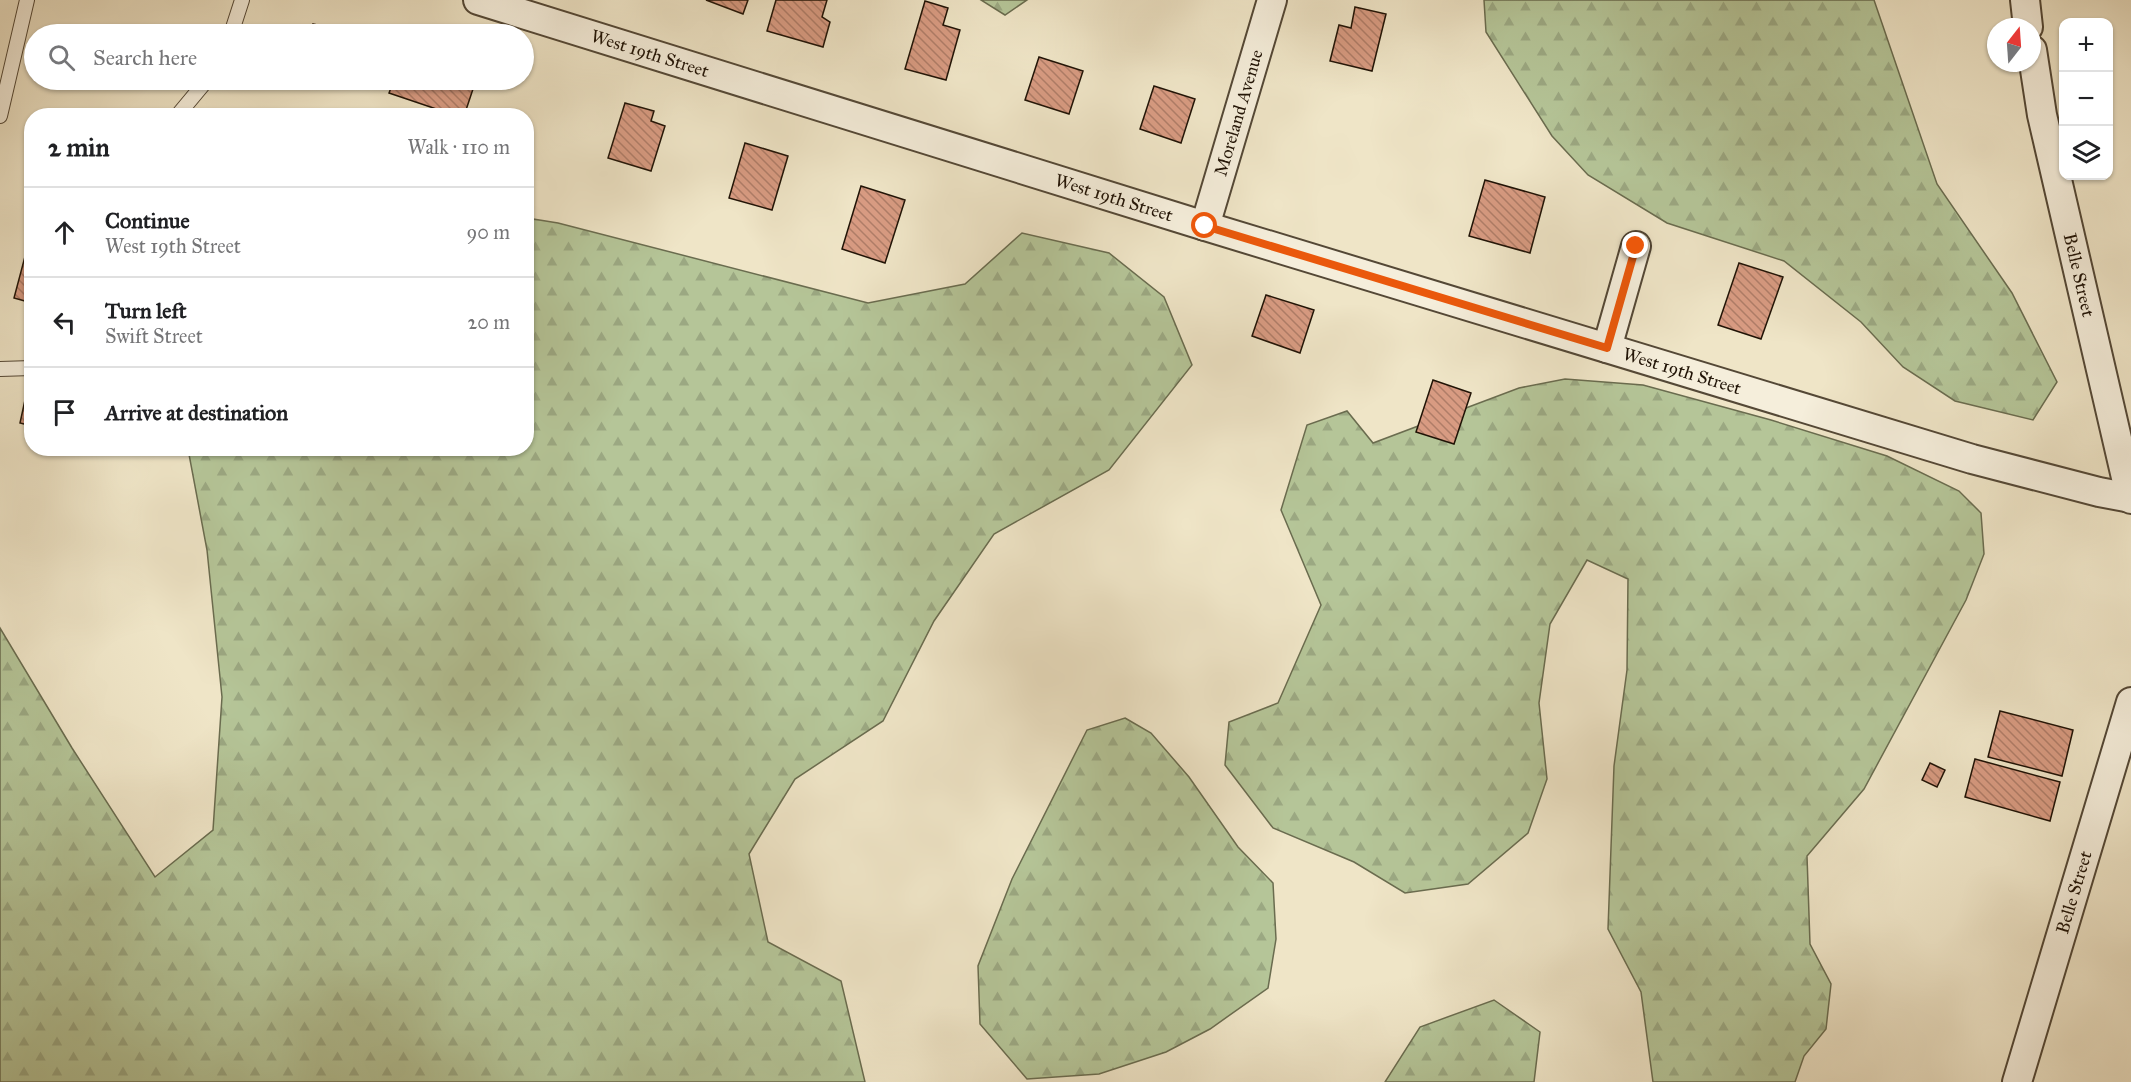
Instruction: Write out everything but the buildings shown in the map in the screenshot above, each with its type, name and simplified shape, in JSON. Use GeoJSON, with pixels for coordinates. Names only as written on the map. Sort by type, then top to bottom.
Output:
{"type":"FeatureCollection","features":[{"type":"Feature","properties":{"kind":"street","name":"West 19th Street"},"geometry":{"type":"LineString","coordinates":[[478,0],[1205,226],[1972,459],[2098,492],[2131,498]]}},
{"type":"Feature","properties":{"kind":"street","name":"Moreland Avenue"},"geometry":{"type":"LineString","coordinates":[[1205,226],[1272,0]]}},
{"type":"Feature","properties":{"kind":"street"},"geometry":{"type":"LineString","coordinates":[[2025,0],[2027,18]]}},
{"type":"Feature","properties":{"kind":"street","name":"Belle Street"},"geometry":{"type":"LineString","coordinates":[[2035,72],[2042,115],[2131,498]]}},
{"type":"Feature","properties":{"kind":"street"},"geometry":{"type":"LineString","coordinates":[[1607,348],[1636,246]]}},
{"type":"Feature","properties":{"kind":"street","name":"Belle Street"},"geometry":{"type":"LineString","coordinates":[[2017,1082],[2131,702]]}},
{"type":"Feature","properties":{"kind":"lane"},"geometry":{"type":"LineString","coordinates":[[0,116],[27,0]]}},
{"type":"Feature","properties":{"kind":"lane"},"geometry":{"type":"LineString","coordinates":[[234,24],[242,0]]}},
{"type":"Feature","properties":{"kind":"lane"},"geometry":{"type":"LineString","coordinates":[[184,108],[199,90]]}},
{"type":"Feature","properties":{"kind":"lane"},"geometry":{"type":"LineString","coordinates":[[0,369],[24,368]]}},
{"type":"Feature","properties":{"kind":"green space"},"geometry":{"type":"Polygon","coordinates":[[[981,0],[1027,0],[1005,15],[981,0]]]}},
{"type":"Feature","properties":{"kind":"green space"},"geometry":{"type":"Polygon","coordinates":[[[1484,0],[1874,0],[1937,184],[2012,293],[2057,382],[2033,420],[1955,401],[1903,367],[1861,322],[1784,261],[1667,223],[1588,175],[1552,136],[1486,32],[1484,0]]]}},
{"type":"Feature","properties":{"kind":"green space"},"geometry":{"type":"Polygon","coordinates":[[[534,219],[558,223],[868,303],[965,284],[1022,233],[1109,253],[1164,297],[1192,365],[1109,470],[994,534],[934,621],[883,721],[795,779],[749,854],[768,942],[841,981],[865,1082],[0,1082],[0,628],[72,748],[155,877],[213,830],[222,697],[207,550],[189,456],[534,456],[534,219]]]}},
{"type":"Feature","properties":{"kind":"green space"},"geometry":{"type":"Polygon","coordinates":[[[1565,379],[1643,385],[1771,420],[1887,456],[1959,491],[1981,513],[1984,554],[1966,600],[1864,789],[1807,856],[1810,944],[1831,984],[1826,1029],[1804,1056],[1795,1082],[1653,1082],[1641,992],[1608,929],[1614,766],[1627,670],[1628,579],[1587,560],[1550,624],[1539,703],[1547,779],[1528,833],[1468,884],[1405,893],[1354,862],[1273,828],[1225,765],[1229,722],[1278,703],[1321,605],[1281,510],[1307,425],[1347,411],[1373,443],[1519,388],[1565,379]]]}},
{"type":"Feature","properties":{"kind":"green space"},"geometry":{"type":"Polygon","coordinates":[[[1125,718],[1151,733],[1189,777],[1238,847],[1273,883],[1276,939],[1268,988],[1210,1029],[1166,1052],[1099,1074],[1027,1079],[980,1024],[978,966],[1012,879],[1087,730],[1125,718]]]}},
{"type":"Feature","properties":{"kind":"green space"},"geometry":{"type":"Polygon","coordinates":[[[1494,1000],[1540,1032],[1534,1082],[1385,1082],[1420,1027],[1494,1000]]]}},
{"type":"Feature","properties":{"kind":"route"},"geometry":{"type":"LineString","coordinates":[[1205,226],[1607,348],[1636,246]]}}]}
